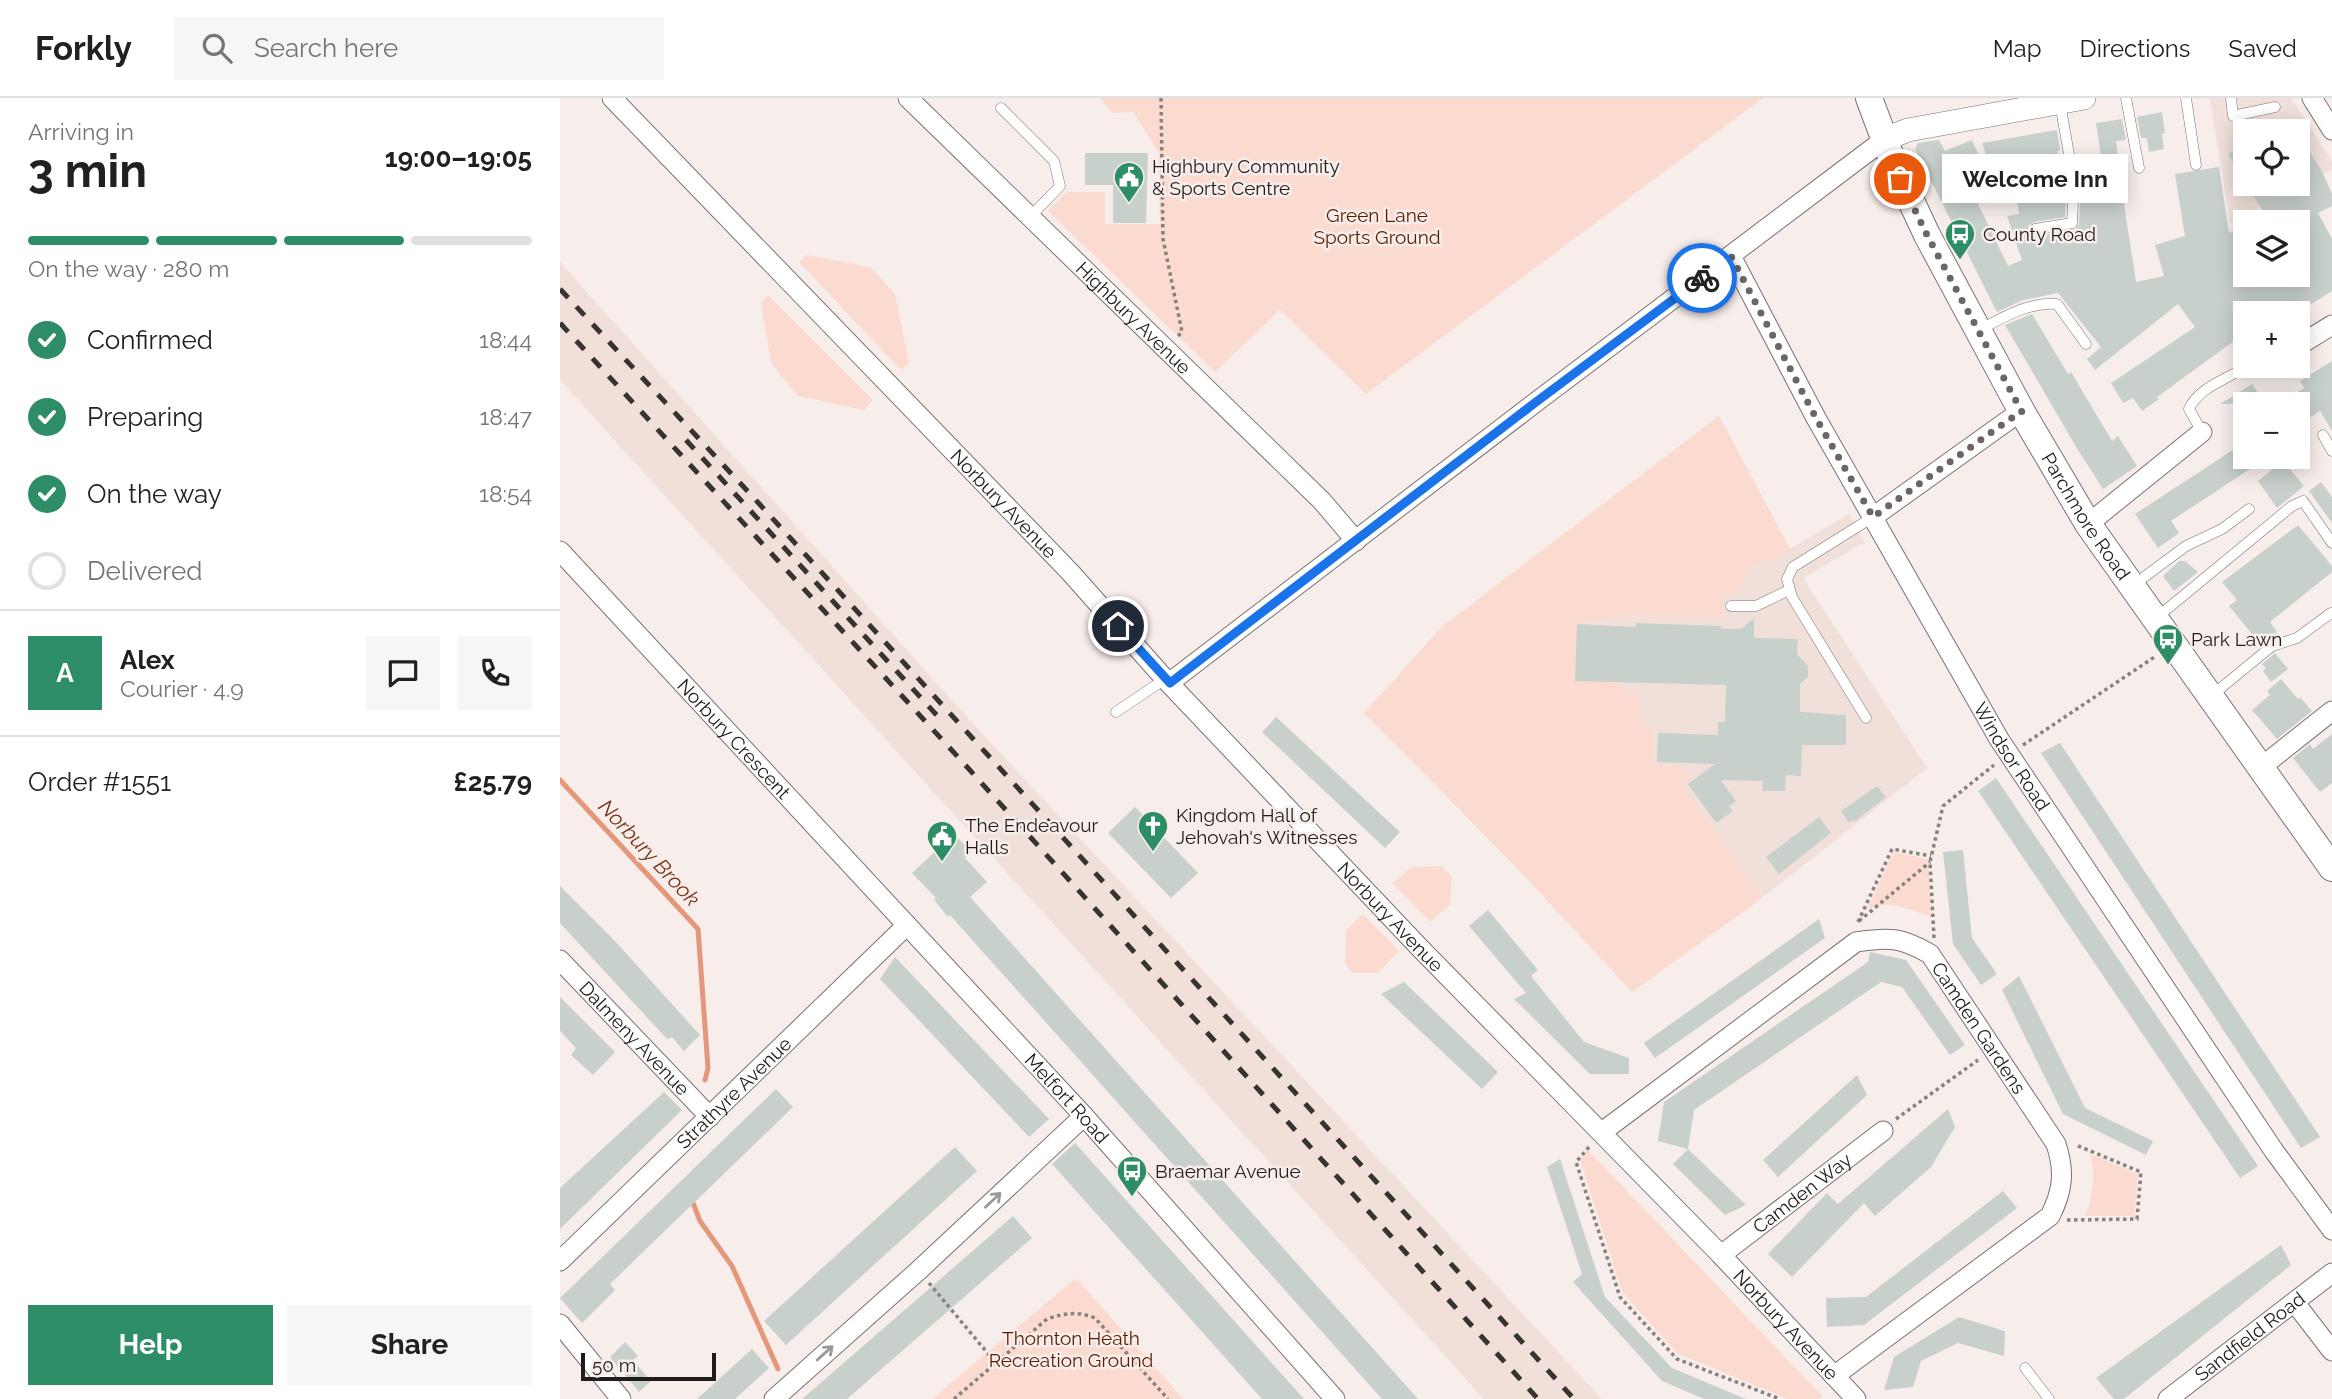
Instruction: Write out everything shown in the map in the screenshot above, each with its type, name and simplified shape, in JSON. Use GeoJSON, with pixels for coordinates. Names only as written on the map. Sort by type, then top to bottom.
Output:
{"type":"FeatureCollection","features":[{"type":"Feature","properties":{"kind":"main road","name":"Parchmore Road"},"geometry":{"type":"LineString","coordinates":[[1869,98],[1900,179],[1927,235],[2022,412],[2088,524],[2332,868]]}},
{"type":"Feature","properties":{"kind":"street","name":"Norbury Avenue"},"geometry":{"type":"LineString","coordinates":[[612,98],[1070,572],[1167,681],[1420,948],[1721,1255],[1856,1399]]}},
{"type":"Feature","properties":{"kind":"street","name":"Highbury Avenue"},"geometry":{"type":"LineString","coordinates":[[908,98],[1322,501],[1356,541]]}},
{"type":"Feature","properties":{"kind":"street"},"geometry":{"type":"LineString","coordinates":[[1167,681],[1356,541],[1885,139],[1908,130],[2084,98]]}},
{"type":"Feature","properties":{"kind":"street"},"geometry":{"type":"LineString","coordinates":[[2312,98],[2332,130]]}},
{"type":"Feature","properties":{"kind":"street","name":"Windsor Road"},"geometry":{"type":"LineString","coordinates":[[1731,256],[1816,418],[1999,739],[2266,1140],[2332,1230]]}},
{"type":"Feature","properties":{"kind":"street"},"geometry":{"type":"LineString","coordinates":[[2310,339],[2332,325]]}},
{"type":"Feature","properties":{"kind":"street"},"geometry":{"type":"LineString","coordinates":[[1873,517],[2022,412]]}},
{"type":"Feature","properties":{"kind":"street"},"geometry":{"type":"LineString","coordinates":[[2088,524],[2202,432]]}},
{"type":"Feature","properties":{"kind":"street","name":"Norbury Crescent"},"geometry":{"type":"LineString","coordinates":[[560,551],[907,925]]}},
{"type":"Feature","properties":{"kind":"street"},"geometry":{"type":"LineString","coordinates":[[2260,768],[2332,711]]}},
{"type":"Feature","properties":{"kind":"street","name":"Melfort Road"},"geometry":{"type":"LineString","coordinates":[[907,925],[1084,1116],[1335,1399]]}},
{"type":"Feature","properties":{"kind":"street","name":"Strathyre Avenue"},"geometry":{"type":"LineString","coordinates":[[560,1261],[907,925]]}},
{"type":"Feature","properties":{"kind":"street","name":"Camden Gardens"},"geometry":{"type":"LineString","coordinates":[[1856,942],[1880,938],[1909,942],[1930,954],[2056,1144],[2063,1163],[2062,1184],[2058,1201],[2050,1216]]}},
{"type":"Feature","properties":{"kind":"street"},"geometry":{"type":"LineString","coordinates":[[1602,1132],[1856,942]]}},
{"type":"Feature","properties":{"kind":"street","name":"Dalmeny Avenue"},"geometry":{"type":"LineString","coordinates":[[562,967],[709,1117]]}},
{"type":"Feature","properties":{"kind":"street"},"geometry":{"type":"LineString","coordinates":[[774,1399],[1084,1116]]}},
{"type":"Feature","properties":{"kind":"street","name":"Camden Way"},"geometry":{"type":"LineString","coordinates":[[1721,1255],[1883,1131]]}},
{"type":"Feature","properties":{"kind":"street"},"geometry":{"type":"LineString","coordinates":[[1835,1376],[2050,1216]]}},
{"type":"Feature","properties":{"kind":"street","name":"Sandfield Road"},"geometry":{"type":"LineString","coordinates":[[2168,1399],[2332,1273]]}},
{"type":"Feature","properties":{"kind":"street"},"geometry":{"type":"LineString","coordinates":[[2295,1303],[2332,1351]]}},
{"type":"Feature","properties":{"kind":"street"},"geometry":{"type":"LineString","coordinates":[[560,1324],[621,1399]]}},
{"type":"Feature","properties":{"kind":"lane"},"geometry":{"type":"LineString","coordinates":[[2126,98],[2139,168]]}},
{"type":"Feature","properties":{"kind":"lane"},"geometry":{"type":"LineString","coordinates":[[2186,98],[2196,165]]}},
{"type":"Feature","properties":{"kind":"lane"},"geometry":{"type":"LineString","coordinates":[[2231,98],[2233,116],[2275,107]]}},
{"type":"Feature","properties":{"kind":"lane"},"geometry":{"type":"LineString","coordinates":[[2035,229],[2072,223],[2074,183],[2060,102]]}},
{"type":"Feature","properties":{"kind":"lane"},"geometry":{"type":"LineString","coordinates":[[1001,108],[1054,161],[1060,186],[1030,217]]}},
{"type":"Feature","properties":{"kind":"lane"},"geometry":{"type":"LineString","coordinates":[[1979,330],[2025,307],[2044,303],[2057,304],[2086,344]]}},
{"type":"Feature","properties":{"kind":"lane"},"geometry":{"type":"LineString","coordinates":[[2202,432],[2189,410],[2193,400],[2201,392],[2233,374]]}},
{"type":"Feature","properties":{"kind":"lane"},"geometry":{"type":"LineString","coordinates":[[2323,435],[2332,451]]}},
{"type":"Feature","properties":{"kind":"lane"},"geometry":{"type":"LineString","coordinates":[[2155,619],[2281,514],[2303,501],[2332,544]]}},
{"type":"Feature","properties":{"kind":"lane"},"geometry":{"type":"LineString","coordinates":[[2132,586],[2186,546],[2221,529],[2249,509]]}},
{"type":"Feature","properties":{"kind":"lane"},"geometry":{"type":"LineString","coordinates":[[1866,718],[1789,590],[1787,579],[1793,567],[1873,517]]}},
{"type":"Feature","properties":{"kind":"lane"},"geometry":{"type":"LineString","coordinates":[[1731,606],[1756,606],[1789,590]]}},
{"type":"Feature","properties":{"kind":"lane"},"geometry":{"type":"LineString","coordinates":[[2210,697],[2272,646],[2297,638],[2331,613]]}},
{"type":"Feature","properties":{"kind":"lane"},"geometry":{"type":"LineString","coordinates":[[1116,712],[1167,681]]}},
{"type":"Feature","properties":{"kind":"lane"},"geometry":{"type":"LineString","coordinates":[[2025,1368],[2049,1399]]}},
{"type":"Feature","properties":{"kind":"path"},"geometry":{"type":"LineString","coordinates":[[1161,98],[1163,239],[1182,332],[1167,349]]}},
{"type":"Feature","properties":{"kind":"path"},"geometry":{"type":"LineString","coordinates":[[1856,942],[1858,922],[1892,849],[1931,856]]}},
{"type":"Feature","properties":{"kind":"path"},"geometry":{"type":"LineString","coordinates":[[1858,922],[1930,862]]}},
{"type":"Feature","properties":{"kind":"path"},"geometry":{"type":"LineString","coordinates":[[1883,1131],[1898,1117],[1994,1048]]}},
{"type":"Feature","properties":{"kind":"path"},"geometry":{"type":"LineString","coordinates":[[1602,1132],[1576,1162],[1620,1297],[1678,1359],[1780,1399]]}},
{"type":"Feature","properties":{"kind":"path"},"geometry":{"type":"LineString","coordinates":[[2050,1216],[2063,1220],[2137,1219],[2141,1172],[2070,1143],[2056,1144]]}},
{"type":"Feature","properties":{"kind":"path"},"geometry":{"type":"LineString","coordinates":[[918,1270],[995,1362]]}},
{"type":"Feature","properties":{"kind":"path"},"geometry":{"type":"LineString","coordinates":[[954,1399],[1047,1319],[1064,1314],[1083,1313],[1095,1318],[1168,1399]]}},
{"type":"Feature","properties":{"kind":"shaded area"},"geometry":{"type":"Polygon","coordinates":[[[2210,98],[2291,98],[2305,119],[2233,119],[2233,196],[2281,196],[2255,210],[2233,210],[2233,221],[2230,223],[2210,98]]]}},
{"type":"Feature","properties":{"kind":"shaded area"},"geometry":{"type":"Polygon","coordinates":[[[2310,127],[2332,161],[2332,169],[2310,181],[2310,127]]]}},
{"type":"Feature","properties":{"kind":"shaded area"},"geometry":{"type":"Polygon","coordinates":[[[560,262],[965,715],[1602,1399],[1484,1399],[560,380],[560,262]]]}},
{"type":"Feature","properties":{"kind":"shaded area"},"geometry":{"type":"Polygon","coordinates":[[[1719,416],[1790,549],[1849,514],[1865,542],[1803,578],[1927,768],[1762,898],[1632,992],[1522,873],[1364,713],[1443,626],[1719,416]]]}},
{"type":"Feature","properties":{"kind":"green space","name":"Green Lane Sports Ground"},"geometry":{"type":"Polygon","coordinates":[[[1100,98],[1763,98],[1366,394],[1280,310],[1215,372],[1048,211],[1066,192],[1105,192],[1105,224],[1160,224],[1159,153],[1133,112],[1112,113],[1100,98]]]}},
{"type":"Feature","properties":{"kind":"green space"},"geometry":{"type":"Polygon","coordinates":[[[807,255],[870,267],[895,294],[909,363],[901,370],[799,262],[807,255]]]}},
{"type":"Feature","properties":{"kind":"green space"},"geometry":{"type":"Polygon","coordinates":[[[768,295],[873,400],[864,410],[798,396],[771,363],[761,303],[768,295]]]}},
{"type":"Feature","properties":{"kind":"green space"},"geometry":{"type":"Polygon","coordinates":[[[1719,416],[1790,549],[1768,562],[1761,561],[1750,566],[1744,582],[1731,595],[1723,595],[1724,618],[1629,616],[1577,623],[1574,681],[1616,682],[1638,697],[1639,716],[1653,729],[1653,765],[1682,766],[1692,778],[1682,785],[1762,898],[1632,992],[1522,873],[1364,713],[1443,626],[1719,416]]]}},
{"type":"Feature","properties":{"kind":"green space"},"geometry":{"type":"Polygon","coordinates":[[[1893,852],[1928,859],[1931,917],[1891,905],[1867,910],[1893,852]]]}},
{"type":"Feature","properties":{"kind":"green space"},"geometry":{"type":"Polygon","coordinates":[[[1442,866],[1452,877],[1450,904],[1430,922],[1393,883],[1411,867],[1442,866]]]}},
{"type":"Feature","properties":{"kind":"green space"},"geometry":{"type":"Polygon","coordinates":[[[1363,914],[1399,951],[1378,973],[1352,973],[1345,962],[1346,930],[1363,914]]]}},
{"type":"Feature","properties":{"kind":"green space"},"geometry":{"type":"Polygon","coordinates":[[[1587,1149],[1823,1397],[1787,1399],[1677,1353],[1622,1292],[1580,1160],[1587,1149]]]}},
{"type":"Feature","properties":{"kind":"green space"},"geometry":{"type":"Polygon","coordinates":[[[2090,1154],[2138,1174],[2135,1216],[2085,1216],[2093,1185],[2090,1154]]]}},
{"type":"Feature","properties":{"kind":"green space","name":"Thornton Heath Recreation Ground"},"geometry":{"type":"Polygon","coordinates":[[[1076,1278],[1183,1399],[932,1399],[1076,1278]]]}},
{"type":"Feature","properties":{"kind":"building"},"geometry":{"type":"Polygon","coordinates":[[[2162,112],[2164,149],[2149,152],[2147,138],[2141,138],[2137,117],[2162,112]]]}},
{"type":"Feature","properties":{"kind":"building"},"geometry":{"type":"Polygon","coordinates":[[[2122,119],[2126,140],[2116,141],[2118,158],[2102,162],[2096,123],[2122,119]]]}},
{"type":"Feature","properties":{"kind":"building"},"geometry":{"type":"Polygon","coordinates":[[[2057,130],[2059,161],[2046,163],[2045,160],[2016,165],[2019,180],[1997,187],[1982,143],[2057,130]]]}},
{"type":"Feature","properties":{"kind":"building"},"geometry":{"type":"Polygon","coordinates":[[[1939,140],[1945,151],[1972,140],[1979,156],[1959,165],[2008,266],[2022,260],[2007,216],[2019,214],[2016,193],[2057,186],[2058,194],[2066,193],[2065,217],[2034,222],[2028,226],[2029,233],[2036,236],[2076,229],[2079,223],[2081,191],[2121,184],[2136,282],[2164,276],[2155,245],[2185,236],[2175,174],[2219,167],[2229,233],[2233,231],[2233,287],[2310,287],[2310,210],[2262,210],[2254,196],[2310,196],[2310,152],[2332,194],[2332,206],[2318,213],[2332,239],[2332,291],[2310,305],[2310,301],[2233,301],[2233,342],[2142,411],[2133,398],[2123,403],[2111,383],[2195,327],[2178,304],[2095,370],[2087,359],[2101,347],[2058,293],[2023,300],[1997,312],[1915,149],[1918,143],[1939,140]]]}},
{"type":"Feature","properties":{"kind":"building","name":"Highbury Community & Sports Centre"},"geometry":{"type":"Polygon","coordinates":[[[1085,153],[1148,153],[1146,223],[1113,223],[1113,185],[1085,185],[1085,153]]]}},
{"type":"Feature","properties":{"kind":"building"},"geometry":{"type":"Polygon","coordinates":[[[2032,314],[2112,441],[2118,436],[2137,466],[2103,489],[2005,325],[2032,314]]]}},
{"type":"Feature","properties":{"kind":"building"},"geometry":{"type":"Polygon","coordinates":[[[2332,361],[2332,431],[2320,411],[2310,417],[2310,392],[2298,392],[2304,388],[2300,381],[2310,378],[2310,375],[2332,361]]]}},
{"type":"Feature","properties":{"kind":"building"},"geometry":{"type":"Polygon","coordinates":[[[2252,384],[2258,392],[2239,392],[2252,384]]]}},
{"type":"Feature","properties":{"kind":"building"},"geometry":{"type":"Polygon","coordinates":[[[2233,396],[2233,404],[2220,404],[2233,396]]]}},
{"type":"Feature","properties":{"kind":"building"},"geometry":{"type":"Polygon","coordinates":[[[2233,450],[2233,469],[2250,469],[2171,521],[2179,533],[2158,548],[2135,514],[2233,450]]]}},
{"type":"Feature","properties":{"kind":"building"},"geometry":{"type":"Polygon","coordinates":[[[2273,469],[2290,469],[2304,486],[2277,508],[2258,481],[2273,469]]]}},
{"type":"Feature","properties":{"kind":"building"},"geometry":{"type":"Polygon","coordinates":[[[2321,482],[2332,497],[2332,523],[2309,491],[2321,482]]]}},
{"type":"Feature","properties":{"kind":"building"},"geometry":{"type":"Polygon","coordinates":[[[2298,525],[2332,566],[2332,572],[2270,622],[2277,632],[2261,645],[2229,606],[2237,600],[2222,582],[2298,525]]]}},
{"type":"Feature","properties":{"kind":"building"},"geometry":{"type":"Polygon","coordinates":[[[2179,561],[2185,561],[2198,572],[2174,591],[2163,576],[2179,561]]]}},
{"type":"Feature","properties":{"kind":"building"},"geometry":{"type":"Polygon","coordinates":[[[1754,618],[1754,638],[1798,639],[1797,654],[1808,666],[1808,677],[1800,684],[1800,712],[1846,715],[1846,745],[1802,745],[1801,776],[1786,775],[1785,791],[1762,791],[1763,781],[1721,780],[1736,801],[1729,806],[1733,811],[1716,823],[1688,784],[1715,764],[1657,762],[1658,733],[1718,735],[1718,722],[1725,722],[1726,685],[1575,681],[1577,624],[1636,627],[1636,623],[1741,629],[1754,618]]]}},
{"type":"Feature","properties":{"kind":"building"},"geometry":{"type":"Polygon","coordinates":[[[2275,653],[2288,669],[2271,682],[2263,671],[2266,668],[2262,664],[2275,653]]]}},
{"type":"Feature","properties":{"kind":"building"},"geometry":{"type":"Polygon","coordinates":[[[2281,679],[2312,711],[2277,739],[2252,710],[2270,695],[2267,691],[2281,679]]]}},
{"type":"Feature","properties":{"kind":"building"},"geometry":{"type":"Polygon","coordinates":[[[1276,717],[1400,832],[1385,848],[1262,732],[1276,717]]]}},
{"type":"Feature","properties":{"kind":"building"},"geometry":{"type":"Polygon","coordinates":[[[2332,734],[2332,783],[2320,792],[2293,758],[2310,744],[2313,749],[2332,734]]]}},
{"type":"Feature","properties":{"kind":"building"},"geometry":{"type":"Polygon","coordinates":[[[2060,743],[2320,1137],[2301,1148],[2041,753],[2060,743]]]}},
{"type":"Feature","properties":{"kind":"building"},"geometry":{"type":"Polygon","coordinates":[[[1996,778],[2258,1166],[2240,1178],[1978,791],[1996,778]]]}},
{"type":"Feature","properties":{"kind":"building"},"geometry":{"type":"Polygon","coordinates":[[[1877,786],[1886,797],[1849,823],[1841,811],[1877,786]]]}},
{"type":"Feature","properties":{"kind":"building","name":"Kingdom Hall of Jehovah's Witnesses"},"geometry":{"type":"Polygon","coordinates":[[[1135,807],[1198,873],[1171,898],[1108,833],[1135,807]]]}},
{"type":"Feature","properties":{"kind":"building"},"geometry":{"type":"Polygon","coordinates":[[[1819,817],[1831,833],[1779,874],[1766,857],[1819,817]]]}},
{"type":"Feature","properties":{"kind":"building"},"geometry":{"type":"Polygon","coordinates":[[[954,834],[971,852],[965,858],[987,882],[970,897],[1418,1399],[1382,1399],[934,900],[936,898],[912,873],[954,834]]]}},
{"type":"Feature","properties":{"kind":"building"},"geometry":{"type":"Polygon","coordinates":[[[1963,850],[1972,938],[1997,974],[1981,985],[1953,944],[1943,852],[1963,850]]]}},
{"type":"Feature","properties":{"kind":"building"},"geometry":{"type":"Polygon","coordinates":[[[560,886],[614,940],[700,1035],[684,1051],[672,1037],[667,1039],[560,923],[560,886]]]}},
{"type":"Feature","properties":{"kind":"building"},"geometry":{"type":"Polygon","coordinates":[[[1488,910],[1538,970],[1531,976],[1584,1042],[1629,1058],[1629,1074],[1590,1074],[1514,999],[1526,993],[1469,926],[1488,910]]]}},
{"type":"Feature","properties":{"kind":"building"},"geometry":{"type":"Polygon","coordinates":[[[1819,919],[1825,938],[1655,1058],[1644,1043],[1819,919]]]}},
{"type":"Feature","properties":{"kind":"building"},"geometry":{"type":"Polygon","coordinates":[[[1870,952],[1906,960],[1965,1045],[1950,1055],[1902,987],[1881,982],[1694,1110],[1688,1149],[1658,1141],[1664,1102],[1868,962],[1870,952]]]}},
{"type":"Feature","properties":{"kind":"building"},"geometry":{"type":"Polygon","coordinates":[[[895,957],[1049,1119],[1029,1137],[880,979],[895,957]]]}},
{"type":"Feature","properties":{"kind":"building"},"geometry":{"type":"Polygon","coordinates":[[[2019,976],[2085,1108],[2153,1141],[2146,1155],[2063,1114],[2002,990],[2019,976]]]}},
{"type":"Feature","properties":{"kind":"building"},"geometry":{"type":"Polygon","coordinates":[[[1404,982],[1498,1072],[1482,1089],[1381,994],[1404,982]]]}},
{"type":"Feature","properties":{"kind":"building"},"geometry":{"type":"Polygon","coordinates":[[[560,997],[615,1052],[593,1075],[571,1055],[576,1048],[560,1031],[560,997]]]}},
{"type":"Feature","properties":{"kind":"building"},"geometry":{"type":"Polygon","coordinates":[[[1857,1075],[1867,1095],[1778,1177],[1763,1160],[1857,1075]]]}},
{"type":"Feature","properties":{"kind":"building"},"geometry":{"type":"Polygon","coordinates":[[[776,1089],[793,1107],[610,1284],[615,1290],[582,1323],[560,1298],[776,1089]]]}},
{"type":"Feature","properties":{"kind":"building"},"geometry":{"type":"Polygon","coordinates":[[[664,1092],[682,1110],[560,1229],[560,1188],[664,1092]]]}},
{"type":"Feature","properties":{"kind":"building"},"geometry":{"type":"Polygon","coordinates":[[[1948,1109],[1955,1127],[1931,1167],[1875,1216],[1864,1203],[1792,1277],[1768,1254],[1827,1193],[1838,1204],[1948,1109]]]}},
{"type":"Feature","properties":{"kind":"building"},"geometry":{"type":"Polygon","coordinates":[[[1075,1143],[1304,1399],[1262,1399],[1052,1164],[1075,1143]]]}},
{"type":"Feature","properties":{"kind":"building"},"geometry":{"type":"Polygon","coordinates":[[[955,1147],[977,1171],[786,1345],[764,1321],[955,1147]]]}},
{"type":"Feature","properties":{"kind":"building"},"geometry":{"type":"Polygon","coordinates":[[[1688,1149],[1746,1205],[1725,1215],[1673,1164],[1688,1149]]]}},
{"type":"Feature","properties":{"kind":"building"},"geometry":{"type":"Polygon","coordinates":[[[1560,1159],[1605,1297],[1672,1368],[1746,1399],[1704,1399],[1662,1381],[1573,1282],[1582,1274],[1547,1167],[1560,1159]]]}},
{"type":"Feature","properties":{"kind":"building"},"geometry":{"type":"Polygon","coordinates":[[[2003,1191],[2017,1208],[1864,1325],[1827,1327],[1826,1298],[1866,1297],[2003,1191]]]}},
{"type":"Feature","properties":{"kind":"building"},"geometry":{"type":"Polygon","coordinates":[[[1013,1216],[1032,1238],[847,1399],[802,1399],[1013,1216]]]}},
{"type":"Feature","properties":{"kind":"building"},"geometry":{"type":"Polygon","coordinates":[[[2281,1245],[2291,1265],[2124,1399],[2114,1399],[2096,1378],[2281,1245]]]}},
{"type":"Feature","properties":{"kind":"building"},"geometry":{"type":"Polygon","coordinates":[[[1959,1317],[2005,1331],[2004,1356],[1958,1343],[1921,1361],[1913,1387],[1884,1390],[1894,1357],[1959,1317]]]}},
{"type":"Feature","properties":{"kind":"building"},"geometry":{"type":"Polygon","coordinates":[[[625,1342],[638,1356],[633,1360],[651,1381],[639,1392],[610,1357],[625,1342]]]}},
{"type":"Feature","properties":{"kind":"building"},"geometry":{"type":"Polygon","coordinates":[[[752,1349],[769,1368],[735,1399],[697,1399],[752,1349]]]}},
{"type":"Feature","properties":{"kind":"waterway","name":"Norbury Brook"},"geometry":{"type":"LineString","coordinates":[[560,780],[698,929],[708,1068],[705,1080]]}},
{"type":"Feature","properties":{"kind":"waterway","name":"Norbury Brook"},"geometry":{"type":"LineString","coordinates":[[691,1198],[700,1221],[732,1266],[778,1369]]}},
{"type":"Feature","properties":{"kind":"railway"},"geometry":{"type":"LineString","coordinates":[[560,289],[753,497],[1574,1399]]}},
{"type":"Feature","properties":{"kind":"railway"},"geometry":{"type":"LineString","coordinates":[[560,323],[958,757],[1538,1399]]}},
{"type":"Feature","properties":{"kind":"railway"},"geometry":{"type":"LineString","coordinates":[[686,440],[943,722]]}},
{"type":"Feature","properties":{"kind":"way so far"},"geometry":{"type":"LineString","coordinates":[[1702,278],[1731,256],[1816,418],[1873,517],[2022,412],[1900,179]]}},
{"type":"Feature","properties":{"kind":"place","name":"Welcome Inn"},"geometry":{"type":"Point","coordinates":[1900,179]}},
{"type":"Feature","properties":{"kind":"place","name":"Highbury Community & Sports Centre"},"geometry":{"type":"Point","coordinates":[1129,204]}},
{"type":"Feature","properties":{"kind":"place","name":"County Road"},"geometry":{"type":"Point","coordinates":[1960,261]}},
{"type":"Feature","properties":{"kind":"place","name":"Park Lawn"},"geometry":{"type":"Point","coordinates":[2168,666]}},
{"type":"Feature","properties":{"kind":"place","name":"Kingdom Hall of Jehovah's Witnesses"},"geometry":{"type":"Point","coordinates":[1153,853]}},
{"type":"Feature","properties":{"kind":"place","name":"The Endeavour Halls"},"geometry":{"type":"Point","coordinates":[942,863]}},
{"type":"Feature","properties":{"kind":"place","name":"Braemar Avenue"},"geometry":{"type":"Point","coordinates":[1132,1198]}},
{"type":"Feature","properties":{"kind":"route"},"geometry":{"type":"LineString","coordinates":[[1118,626],[1170,683],[1702,278]]}}]}
